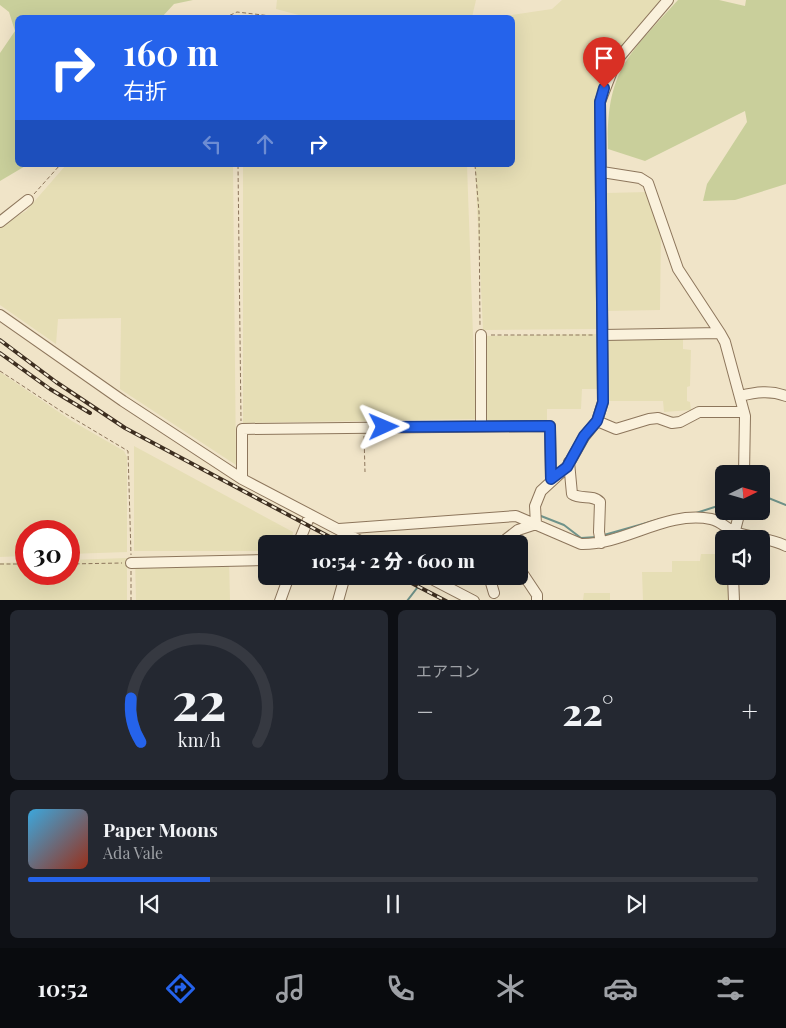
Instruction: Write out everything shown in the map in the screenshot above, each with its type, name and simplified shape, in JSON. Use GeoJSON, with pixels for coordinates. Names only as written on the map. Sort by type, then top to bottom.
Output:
{"type":"FeatureCollection","features":[{"type":"Feature","properties":{"kind":"street"},"geometry":{"type":"LineString","coordinates":[[536,524],[535,506],[541,491],[569,462],[584,436],[597,421],[603,402],[600,102],[616,61],[668,0]]}},
{"type":"Feature","properties":{"kind":"street"},"geometry":{"type":"LineString","coordinates":[[602,172],[640,178],[648,183],[678,269],[725,342],[744,412],[744,465]]}},
{"type":"Feature","properties":{"kind":"street"},"geometry":{"type":"LineString","coordinates":[[0,222],[28,200]]}},
{"type":"Feature","properties":{"kind":"street"},"geometry":{"type":"LineString","coordinates":[[0,315],[122,401],[242,479],[350,535]]}},
{"type":"Feature","properties":{"kind":"street"},"geometry":{"type":"LineString","coordinates":[[603,335],[720,333]]}},
{"type":"Feature","properties":{"kind":"street"},"geometry":{"type":"LineString","coordinates":[[480,335],[481,426]]}},
{"type":"Feature","properties":{"kind":"street"},"geometry":{"type":"LineString","coordinates":[[740,396],[754,392],[786,396]]}},
{"type":"Feature","properties":{"kind":"street"},"geometry":{"type":"LineString","coordinates":[[597,421],[616,429],[658,418],[672,423],[680,422],[699,412],[744,412]]}},
{"type":"Feature","properties":{"kind":"street"},"geometry":{"type":"LineString","coordinates":[[242,479],[242,429],[481,426],[550,426],[551,479]]}},
{"type":"Feature","properties":{"kind":"street"},"geometry":{"type":"LineString","coordinates":[[569,462],[572,494],[576,497],[596,498],[600,502],[601,538]]}},
{"type":"Feature","properties":{"kind":"street"},"geometry":{"type":"LineString","coordinates":[[302,535],[310,515]]}},
{"type":"Feature","properties":{"kind":"street"},"geometry":{"type":"LineString","coordinates":[[339,529],[516,516],[581,544],[655,525],[685,520],[712,519],[726,530]]}},
{"type":"Feature","properties":{"kind":"street"},"geometry":{"type":"LineString","coordinates":[[512,535],[518,530],[536,524]]}},
{"type":"Feature","properties":{"kind":"street"},"geometry":{"type":"LineString","coordinates":[[770,539],[786,546]]}},
{"type":"Feature","properties":{"kind":"street"},"geometry":{"type":"LineString","coordinates":[[130,563],[258,560]]}},
{"type":"Feature","properties":{"kind":"street"},"geometry":{"type":"LineString","coordinates":[[528,582],[537,595],[537,600]]}},
{"type":"Feature","properties":{"kind":"street"},"geometry":{"type":"LineString","coordinates":[[280,600],[285,585]]}},
{"type":"Feature","properties":{"kind":"street"},"geometry":{"type":"LineString","coordinates":[[338,600],[342,585]]}},
{"type":"Feature","properties":{"kind":"street"},"geometry":{"type":"LineString","coordinates":[[444,585],[474,600]]}},
{"type":"Feature","properties":{"kind":"street"},"geometry":{"type":"LineString","coordinates":[[492,585],[494,593]]}},
{"type":"Feature","properties":{"kind":"street"},"geometry":{"type":"LineString","coordinates":[[733,585],[734,600]]}},
{"type":"Feature","properties":{"kind":"path"},"geometry":{"type":"LineString","coordinates":[[230,15],[237,12],[262,15]]}},
{"type":"Feature","properties":{"kind":"path"},"geometry":{"type":"LineString","coordinates":[[28,200],[58,167]]}},
{"type":"Feature","properties":{"kind":"path"},"geometry":{"type":"LineString","coordinates":[[238,167],[242,429]]}},
{"type":"Feature","properties":{"kind":"path"},"geometry":{"type":"LineString","coordinates":[[476,167],[479,212],[480,335],[603,335]]}},
{"type":"Feature","properties":{"kind":"path"},"geometry":{"type":"LineString","coordinates":[[0,371],[61,411],[128,451],[131,600]]}},
{"type":"Feature","properties":{"kind":"path"},"geometry":{"type":"LineString","coordinates":[[364,427],[365,472]]}},
{"type":"Feature","properties":{"kind":"path"},"geometry":{"type":"LineString","coordinates":[[80,564],[130,563]]}},
{"type":"Feature","properties":{"kind":"path"},"geometry":{"type":"LineString","coordinates":[[0,564],[15,564]]}},
{"type":"Feature","properties":{"kind":"shaded area"},"geometry":{"type":"Polygon","coordinates":[[[277,0],[476,0],[472,15],[299,15],[276,9],[277,0]]]}},
{"type":"Feature","properties":{"kind":"shaded area"},"geometry":{"type":"Polygon","coordinates":[[[562,0],[661,0],[605,66],[594,116],[597,329],[483,330],[475,167],[515,167],[515,15],[512,15],[552,9],[562,0]]]}},
{"type":"Feature","properties":{"kind":"shaded area"},"geometry":{"type":"Polygon","coordinates":[[[64,167],[233,167],[236,465],[120,389],[121,318],[58,319],[56,344],[0,305],[0,226],[26,211],[64,167]]]}},
{"type":"Feature","properties":{"kind":"shaded area"},"geometry":{"type":"Polygon","coordinates":[[[243,167],[467,167],[476,419],[243,423],[243,167]]]}},
{"type":"Feature","properties":{"kind":"shaded area"},"geometry":{"type":"Polygon","coordinates":[[[648,192],[661,233],[660,310],[606,311],[606,193],[648,192]]]}},
{"type":"Feature","properties":{"kind":"shaded area"},"geometry":{"type":"Polygon","coordinates":[[[597,334],[597,389],[582,389],[581,409],[547,409],[547,421],[484,421],[483,336],[597,334]]]}},
{"type":"Feature","properties":{"kind":"shaded area"},"geometry":{"type":"Polygon","coordinates":[[[605,334],[683,335],[683,349],[691,350],[690,386],[687,387],[687,401],[690,402],[691,410],[664,412],[663,401],[606,401],[605,334]]]}},
{"type":"Feature","properties":{"kind":"shaded area"},"geometry":{"type":"Polygon","coordinates":[[[0,372],[72,421],[124,451],[127,457],[127,552],[80,554],[80,520],[15,520],[15,556],[0,557],[0,372]]]}},
{"type":"Feature","properties":{"kind":"shaded area"},"geometry":{"type":"Polygon","coordinates":[[[134,446],[293,532],[293,535],[258,535],[258,551],[134,551],[134,446]]]}},
{"type":"Feature","properties":{"kind":"shaded area"},"geometry":{"type":"Polygon","coordinates":[[[701,554],[715,554],[715,585],[729,585],[729,600],[643,600],[642,572],[672,572],[672,561],[700,561],[701,554]]]}},
{"type":"Feature","properties":{"kind":"shaded area"},"geometry":{"type":"Polygon","coordinates":[[[127,558],[127,600],[0,600],[0,563],[15,562],[15,585],[80,585],[80,560],[127,558]]]}},
{"type":"Feature","properties":{"kind":"shaded area"},"geometry":{"type":"Polygon","coordinates":[[[135,558],[229,558],[230,600],[136,600],[135,558]]]}},
{"type":"Feature","properties":{"kind":"shaded area"},"geometry":{"type":"Polygon","coordinates":[[[584,593],[610,593],[610,600],[583,600],[584,593]]]}},
{"type":"Feature","properties":{"kind":"green space"},"geometry":{"type":"Polygon","coordinates":[[[0,0],[193,0],[174,4],[164,15],[15,15],[15,31],[9,12],[0,5],[0,0]]]}},
{"type":"Feature","properties":{"kind":"green space"},"geometry":{"type":"Polygon","coordinates":[[[678,0],[719,0],[745,6],[746,0],[786,0],[786,184],[735,200],[703,201],[707,184],[747,122],[745,111],[645,161],[608,149],[608,122],[616,82],[633,51],[678,0]]]}},
{"type":"Feature","properties":{"kind":"green space"},"geometry":{"type":"Polygon","coordinates":[[[15,31],[15,167],[24,167],[0,181],[0,53],[15,31]]]}},
{"type":"Feature","properties":{"kind":"waterway"},"geometry":{"type":"LineString","coordinates":[[770,499],[786,505]]}},
{"type":"Feature","properties":{"kind":"waterway"},"geometry":{"type":"LineString","coordinates":[[696,513],[715,507]]}},
{"type":"Feature","properties":{"kind":"waterway"},"geometry":{"type":"LineString","coordinates":[[541,516],[564,525],[581,538],[597,537]]}},
{"type":"Feature","properties":{"kind":"waterway"},"geometry":{"type":"LineString","coordinates":[[604,535],[664,518]]}},
{"type":"Feature","properties":{"kind":"waterway"},"geometry":{"type":"LineString","coordinates":[[408,600],[419,585]]}},
{"type":"Feature","properties":{"kind":"railway"},"geometry":{"type":"LineString","coordinates":[[0,340],[56,382],[125,428],[326,535]]}},
{"type":"Feature","properties":{"kind":"railway"},"geometry":{"type":"LineString","coordinates":[[0,353],[50,389],[90,413]]}},
{"type":"Feature","properties":{"kind":"railway"},"geometry":{"type":"LineString","coordinates":[[415,585],[444,600]]}},
{"type":"Feature","properties":{"kind":"route"},"geometry":{"type":"LineString","coordinates":[[384,427],[550,426],[551,479],[567,467],[584,436],[597,421],[603,402],[600,102],[604,88]]}}]}
